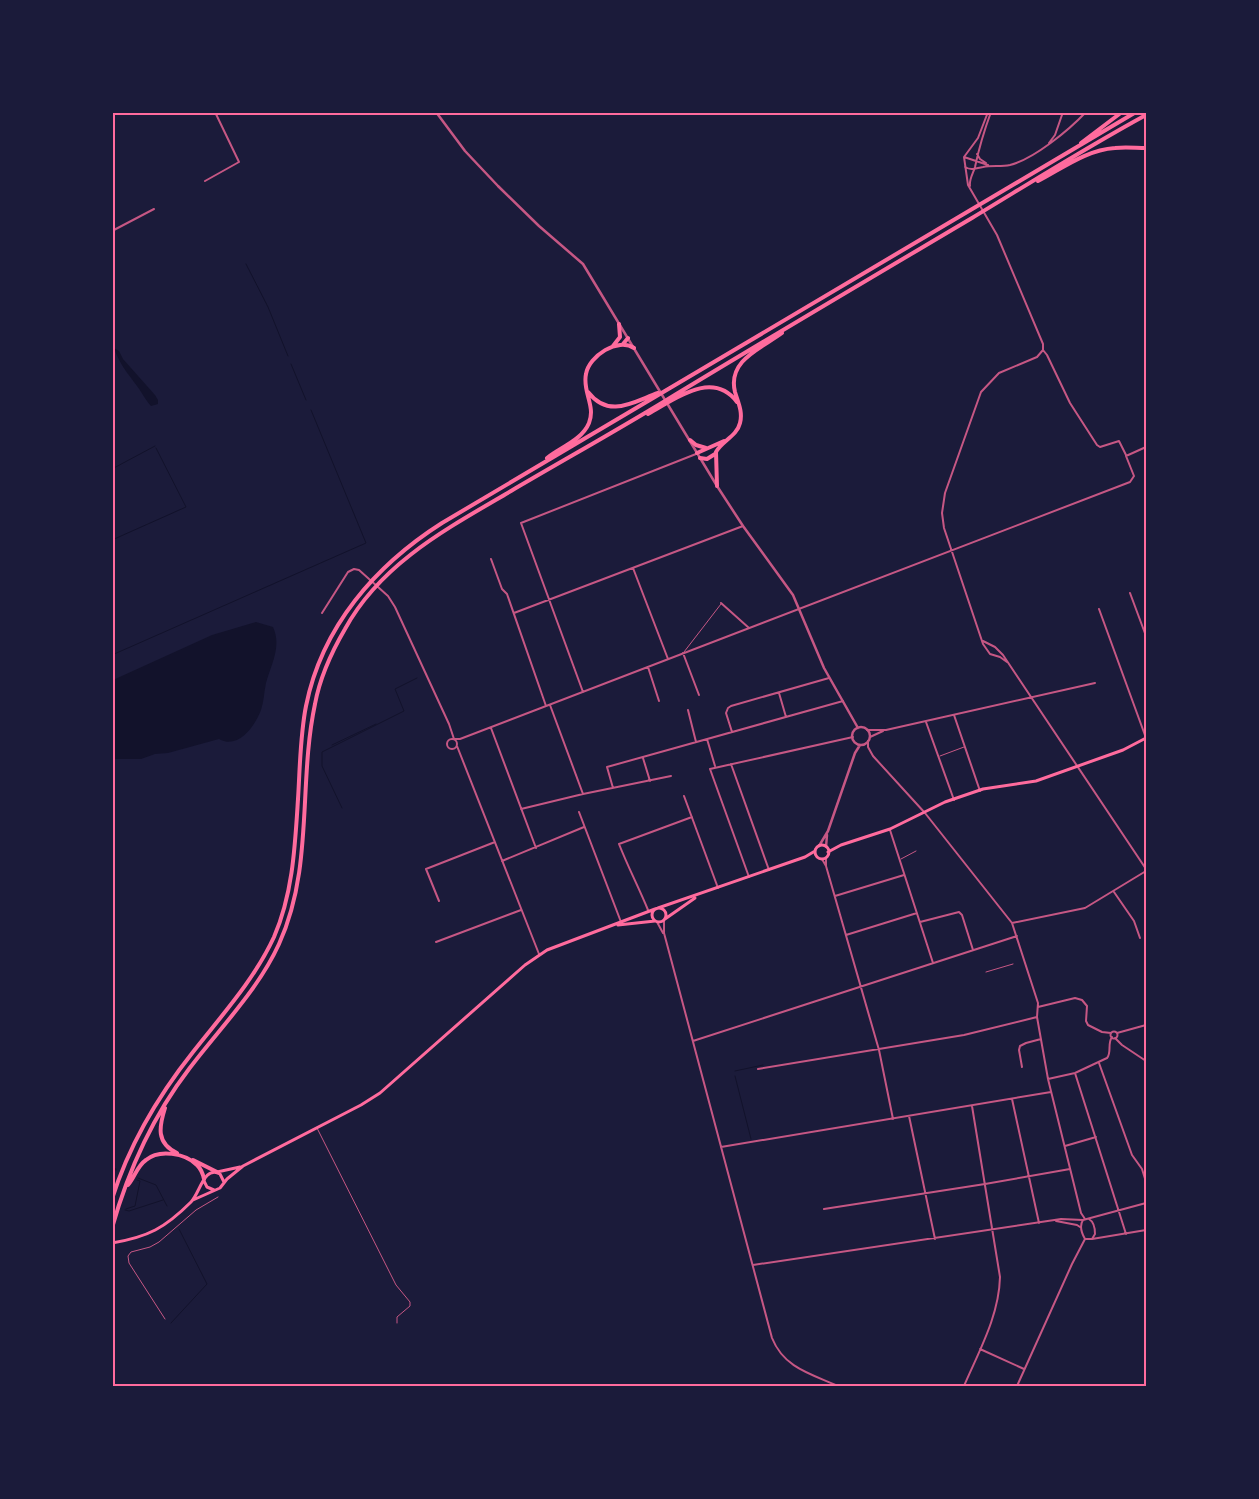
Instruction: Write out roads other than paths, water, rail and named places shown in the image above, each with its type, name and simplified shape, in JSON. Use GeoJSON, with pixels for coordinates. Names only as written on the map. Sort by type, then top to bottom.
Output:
{"type":"FeatureCollection","features":[{"type":"Feature","properties":{"kind":"highway"},"geometry":{"type":"LineString","coordinates":[[1067,153],[1122,112]]}},
{"type":"Feature","properties":{"kind":"highway"},"geometry":{"type":"LineString","coordinates":[[112,1198],[127,1160],[153,1109],[185,1062],[253,975],[267,951],[278,926],[288,894],[293,865],[302,742],[306,707],[311,685],[320,659],[340,621],[367,584],[403,550],[442,522],[1136,112]]}},
{"type":"Feature","properties":{"kind":"highway"},"geometry":{"type":"LineString","coordinates":[[610,434],[1146,115]]}},
{"type":"Feature","properties":{"kind":"highway"},"geometry":{"type":"LineString","coordinates":[[1003,199],[1090,154],[1113,148],[1146,148]]}},
{"type":"Feature","properties":{"kind":"highway"},"geometry":{"type":"LineString","coordinates":[[700,458],[707,459],[715,454],[740,425],[740,408],[733,382],[738,366],[747,356],[797,322]]}},
{"type":"Feature","properties":{"kind":"highway"},"geometry":{"type":"LineString","coordinates":[[618,341],[621,332],[620,324]]}},
{"type":"Feature","properties":{"kind":"highway"},"geometry":{"type":"LineString","coordinates":[[607,350],[622,338],[627,338]]}},
{"type":"Feature","properties":{"kind":"highway"},"geometry":{"type":"LineString","coordinates":[[536,467],[585,430],[591,414],[585,378],[589,365],[596,356],[623,344],[627,338]]}},
{"type":"Feature","properties":{"kind":"highway"},"geometry":{"type":"LineString","coordinates":[[623,344],[634,348]]}},
{"type":"Feature","properties":{"kind":"highway"},"geometry":{"type":"LineString","coordinates":[[112,1228],[125,1187],[146,1138],[167,1101],[256,983],[273,956],[284,931],[293,906],[300,871],[310,739],[315,704],[328,662],[354,613],[388,574],[427,542],[566,459],[684,394],[701,388],[714,387],[731,395],[740,408]]}},
{"type":"Feature","properties":{"kind":"highway"},"geometry":{"type":"LineString","coordinates":[[587,391],[600,403],[614,407],[634,403],[667,389]]}},
{"type":"Feature","properties":{"kind":"highway"},"geometry":{"type":"LineString","coordinates":[[690,440],[699,446],[708,448]]}},
{"type":"Feature","properties":{"kind":"highway"},"geometry":{"type":"LineString","coordinates":[[697,453],[728,440]]}},
{"type":"Feature","properties":{"kind":"highway"},"geometry":{"type":"LineString","coordinates":[[715,454],[717,486]]}},
{"type":"Feature","properties":{"kind":"highway"},"geometry":{"type":"LineString","coordinates":[[167,1101],[160,1126],[165,1144],[175,1152],[210,1167],[217,1172]]}},
{"type":"Feature","properties":{"kind":"highway"},"geometry":{"type":"LineString","coordinates":[[125,1187],[131,1182],[141,1164],[150,1157],[160,1153],[172,1154],[192,1161],[199,1168],[204,1180]]}},
{"type":"Feature","properties":{"kind":"main road"},"geometry":{"type":"LineString","coordinates":[[808,856],[824,858],[828,852],[841,845],[890,829],[980,790],[1036,781],[1123,750],[1146,738]]}},
{"type":"Feature","properties":{"kind":"main road"},"geometry":{"type":"LineString","coordinates":[[112,1243],[142,1237],[156,1230],[170,1221],[193,1200],[221,1187],[224,1182],[243,1166],[364,1103],[382,1091],[539,954],[648,912],[808,856],[819,846],[841,845]]}},
{"type":"Feature","properties":{"kind":"main road"},"geometry":{"type":"LineString","coordinates":[[826,847],[828,852]]}},
{"type":"Feature","properties":{"kind":"main road"},"geometry":{"type":"LineString","coordinates":[[815,851],[817,857]]}},
{"type":"Feature","properties":{"kind":"main road"},"geometry":{"type":"LineString","coordinates":[[608,927],[628,923],[656,922],[665,919],[685,903],[705,893]]}},
{"type":"Feature","properties":{"kind":"main road"},"geometry":{"type":"LineString","coordinates":[[657,909],[664,910],[666,914],[665,919]]}},
{"type":"Feature","properties":{"kind":"main road"},"geometry":{"type":"LineString","coordinates":[[656,922],[652,915],[657,909]]}},
{"type":"Feature","properties":{"kind":"main road"},"geometry":{"type":"LineString","coordinates":[[193,1200],[210,1172],[243,1166]]}},
{"type":"Feature","properties":{"kind":"main road"},"geometry":{"type":"LineString","coordinates":[[217,1172],[222,1176],[224,1182]]}},
{"type":"Feature","properties":{"kind":"main road"},"geometry":{"type":"LineString","coordinates":[[204,1180],[207,1187],[214,1190]]}},
{"type":"Feature","properties":{"kind":"street"},"geometry":{"type":"LineString","coordinates":[[205,180],[239,162],[215,112]]}},
{"type":"Feature","properties":{"kind":"street"},"geometry":{"type":"LineString","coordinates":[[436,112],[465,151],[498,186],[539,226],[583,264],[717,486],[743,526],[793,595],[820,660],[854,722],[856,729],[853,738],[855,754]]}},
{"type":"Feature","properties":{"kind":"street"},"geometry":{"type":"LineString","coordinates":[[970,189],[969,180],[974,169],[989,112]]}},
{"type":"Feature","properties":{"kind":"street"},"geometry":{"type":"LineString","coordinates":[[449,740],[460,739],[1130,482],[1134,476],[1119,441],[1100,447],[1097,445],[1070,403],[1043,350],[1042,342],[990,222],[970,189],[964,157],[978,138],[989,112]]}},
{"type":"Feature","properties":{"kind":"street"},"geometry":{"type":"LineString","coordinates":[[1047,145],[1055,135],[1063,112]]}},
{"type":"Feature","properties":{"kind":"street"},"geometry":{"type":"LineString","coordinates":[[965,167],[974,169],[1012,164],[1059,137],[1086,112]]}},
{"type":"Feature","properties":{"kind":"street"},"geometry":{"type":"LineString","coordinates":[[977,154],[980,159],[990,166]]}},
{"type":"Feature","properties":{"kind":"street"},"geometry":{"type":"LineString","coordinates":[[964,157],[990,166]]}},
{"type":"Feature","properties":{"kind":"street"},"geometry":{"type":"LineString","coordinates":[[112,231],[154,209]]}},
{"type":"Feature","properties":{"kind":"street"},"geometry":{"type":"LineString","coordinates":[[1007,662],[988,652],[982,641],[942,520],[943,499],[979,397],[985,388],[999,373],[1036,356],[1043,350]]}},
{"type":"Feature","properties":{"kind":"street"},"geometry":{"type":"LineString","coordinates":[[1126,456],[1146,447]]}},
{"type":"Feature","properties":{"kind":"street"},"geometry":{"type":"LineString","coordinates":[[583,692],[521,523],[697,453]]}},
{"type":"Feature","properties":{"kind":"street"},"geometry":{"type":"LineString","coordinates":[[514,613],[743,526]]}},
{"type":"Feature","properties":{"kind":"street"},"geometry":{"type":"LineString","coordinates":[[491,559],[514,613],[546,706]]}},
{"type":"Feature","properties":{"kind":"street"},"geometry":{"type":"LineString","coordinates":[[633,568],[668,659]]}},
{"type":"Feature","properties":{"kind":"street"},"geometry":{"type":"LineString","coordinates":[[322,613],[348,572],[354,569],[359,570],[388,596],[457,744],[457,751],[539,954]]}},
{"type":"Feature","properties":{"kind":"street"},"geometry":{"type":"LineString","coordinates":[[1130,593],[1146,636]]}},
{"type":"Feature","properties":{"kind":"street"},"geometry":{"type":"LineString","coordinates":[[683,653],[721,603],[749,628]]}},
{"type":"Feature","properties":{"kind":"street"},"geometry":{"type":"LineString","coordinates":[[1099,609],[1146,738]]}},
{"type":"Feature","properties":{"kind":"street"},"geometry":{"type":"LineString","coordinates":[[982,641],[996,648],[1007,662],[1146,870],[1114,892],[1082,909],[1012,923]]}},
{"type":"Feature","properties":{"kind":"street"},"geometry":{"type":"LineString","coordinates":[[988,652],[992,646]]}},
{"type":"Feature","properties":{"kind":"street"},"geometry":{"type":"LineString","coordinates":[[993,655],[997,652],[996,648]]}},
{"type":"Feature","properties":{"kind":"street"},"geometry":{"type":"LineString","coordinates":[[683,653],[699,695]]}},
{"type":"Feature","properties":{"kind":"street"},"geometry":{"type":"LineString","coordinates":[[648,666],[659,701]]}},
{"type":"Feature","properties":{"kind":"street"},"geometry":{"type":"LineString","coordinates":[[732,732],[726,713],[728,708],[830,678]]}},
{"type":"Feature","properties":{"kind":"street"},"geometry":{"type":"LineString","coordinates":[[856,729],[886,730],[1095,683]]}},
{"type":"Feature","properties":{"kind":"street"},"geometry":{"type":"LineString","coordinates":[[779,692],[786,717]]}},
{"type":"Feature","properties":{"kind":"street"},"geometry":{"type":"LineString","coordinates":[[613,788],[607,767],[843,701]]}},
{"type":"Feature","properties":{"kind":"street"},"geometry":{"type":"LineString","coordinates":[[550,704],[584,794]]}},
{"type":"Feature","properties":{"kind":"street"},"geometry":{"type":"LineString","coordinates":[[688,710],[696,742]]}},
{"type":"Feature","properties":{"kind":"street"},"geometry":{"type":"LineString","coordinates":[[954,714],[980,790]]}},
{"type":"Feature","properties":{"kind":"street"},"geometry":{"type":"LineString","coordinates":[[926,721],[954,800]]}},
{"type":"Feature","properties":{"kind":"street"},"geometry":{"type":"LineString","coordinates":[[490,727],[536,848]]}},
{"type":"Feature","properties":{"kind":"street"},"geometry":{"type":"LineString","coordinates":[[867,730],[868,747],[873,756],[924,814],[1012,923],[1038,1007],[1037,1017],[1048,1079],[1081,1213],[1085,1219],[1092,1221],[1095,1232],[1092,1239]]}},
{"type":"Feature","properties":{"kind":"street"},"geometry":{"type":"LineString","coordinates":[[819,846],[828,831],[855,754],[860,745],[865,744],[869,739],[886,730]]}},
{"type":"Feature","properties":{"kind":"street"},"geometry":{"type":"LineString","coordinates":[[452,735],[447,745],[457,751]]}},
{"type":"Feature","properties":{"kind":"street"},"geometry":{"type":"LineString","coordinates":[[853,738],[860,745]]}},
{"type":"Feature","properties":{"kind":"street"},"geometry":{"type":"LineString","coordinates":[[749,877],[710,771],[711,768],[853,738]]}},
{"type":"Feature","properties":{"kind":"street"},"geometry":{"type":"LineString","coordinates":[[453,748],[460,739]]}},
{"type":"Feature","properties":{"kind":"street"},"geometry":{"type":"LineString","coordinates":[[707,739],[715,767]]}},
{"type":"Feature","properties":{"kind":"street"},"geometry":{"type":"LineString","coordinates":[[938,756],[965,747]]}},
{"type":"Feature","properties":{"kind":"street"},"geometry":{"type":"LineString","coordinates":[[643,758],[650,781]]}},
{"type":"Feature","properties":{"kind":"street"},"geometry":{"type":"LineString","coordinates":[[731,764],[769,870]]}},
{"type":"Feature","properties":{"kind":"street"},"geometry":{"type":"LineString","coordinates":[[521,809],[671,776]]}},
{"type":"Feature","properties":{"kind":"street"},"geometry":{"type":"LineString","coordinates":[[684,796],[718,888]]}},
{"type":"Feature","properties":{"kind":"street"},"geometry":{"type":"LineString","coordinates":[[579,812],[621,922]]}},
{"type":"Feature","properties":{"kind":"street"},"geometry":{"type":"LineString","coordinates":[[648,912],[619,844],[692,817]]}},
{"type":"Feature","properties":{"kind":"street"},"geometry":{"type":"LineString","coordinates":[[502,861],[584,827]]}},
{"type":"Feature","properties":{"kind":"street"},"geometry":{"type":"LineString","coordinates":[[890,829],[933,964]]}},
{"type":"Feature","properties":{"kind":"street"},"geometry":{"type":"LineString","coordinates":[[826,847],[828,831]]}},
{"type":"Feature","properties":{"kind":"street"},"geometry":{"type":"LineString","coordinates":[[439,901],[426,869],[495,842]]}},
{"type":"Feature","properties":{"kind":"street"},"geometry":{"type":"LineString","coordinates":[[900,859],[916,851]]}},
{"type":"Feature","properties":{"kind":"street"},"geometry":{"type":"LineString","coordinates":[[824,858],[879,1050],[893,1118]]}},
{"type":"Feature","properties":{"kind":"street"},"geometry":{"type":"LineString","coordinates":[[835,896],[905,874]]}},
{"type":"Feature","properties":{"kind":"street"},"geometry":{"type":"LineString","coordinates":[[1114,892],[1134,920],[1140,938]]}},
{"type":"Feature","properties":{"kind":"street"},"geometry":{"type":"LineString","coordinates":[[436,942],[521,910]]}},
{"type":"Feature","properties":{"kind":"street"},"geometry":{"type":"LineString","coordinates":[[920,922],[959,912],[962,915],[973,950]]}},
{"type":"Feature","properties":{"kind":"street"},"geometry":{"type":"LineString","coordinates":[[846,935],[917,913]]}},
{"type":"Feature","properties":{"kind":"street"},"geometry":{"type":"LineString","coordinates":[[665,919],[664,933],[772,1338],[780,1354],[794,1366],[838,1386]]}},
{"type":"Feature","properties":{"kind":"street"},"geometry":{"type":"LineString","coordinates":[[656,922],[664,933]]}},
{"type":"Feature","properties":{"kind":"street"},"geometry":{"type":"LineString","coordinates":[[693,1041],[1017,936]]}},
{"type":"Feature","properties":{"kind":"street"},"geometry":{"type":"LineString","coordinates":[[986,972],[1013,964]]}},
{"type":"Feature","properties":{"kind":"street"},"geometry":{"type":"LineString","coordinates":[[1038,1007],[1073,998],[1079,999],[1087,1007],[1086,1021],[1089,1026],[1105,1033],[1113,1031],[1117,1033]]}},
{"type":"Feature","properties":{"kind":"street"},"geometry":{"type":"LineString","coordinates":[[758,1069],[964,1035],[1037,1017]]}},
{"type":"Feature","properties":{"kind":"street"},"geometry":{"type":"LineString","coordinates":[[1048,1079],[1074,1073],[1099,1063],[1111,1055],[1109,1043],[1117,1033],[1146,1025]]}},
{"type":"Feature","properties":{"kind":"street"},"geometry":{"type":"LineString","coordinates":[[1111,1033],[1113,1038],[1146,1062]]}},
{"type":"Feature","properties":{"kind":"street"},"geometry":{"type":"LineString","coordinates":[[1022,1067],[1020,1046],[1025,1043],[1041,1040]]}},
{"type":"Feature","properties":{"kind":"street"},"geometry":{"type":"LineString","coordinates":[[1099,1063],[1132,1156],[1142,1168],[1146,1182]]}},
{"type":"Feature","properties":{"kind":"street"},"geometry":{"type":"LineString","coordinates":[[1074,1073],[1126,1234]]}},
{"type":"Feature","properties":{"kind":"street"},"geometry":{"type":"LineString","coordinates":[[721,1147],[1051,1092]]}},
{"type":"Feature","properties":{"kind":"street"},"geometry":{"type":"LineString","coordinates":[[1012,1099],[1040,1224]]}},
{"type":"Feature","properties":{"kind":"street"},"geometry":{"type":"LineString","coordinates":[[964,1386],[995,1312],[999,1295],[1000,1277],[972,1105]]}},
{"type":"Feature","properties":{"kind":"street"},"geometry":{"type":"LineString","coordinates":[[909,1116],[935,1239]]}},
{"type":"Feature","properties":{"kind":"street"},"geometry":{"type":"LineString","coordinates":[[317,1128],[396,1285],[410,1302],[410,1306],[397,1317],[397,1323]]}},
{"type":"Feature","properties":{"kind":"street"},"geometry":{"type":"LineString","coordinates":[[1064,1146],[1096,1137]]}},
{"type":"Feature","properties":{"kind":"street"},"geometry":{"type":"LineString","coordinates":[[824,1209],[1070,1169]]}},
{"type":"Feature","properties":{"kind":"street"},"geometry":{"type":"LineString","coordinates":[[166,1319],[128,1260],[130,1253],[159,1242],[201,1206],[218,1197]]}},
{"type":"Feature","properties":{"kind":"street"},"geometry":{"type":"LineString","coordinates":[[753,1265],[1066,1219],[1085,1219],[1146,1203]]}},
{"type":"Feature","properties":{"kind":"street"},"geometry":{"type":"LineString","coordinates":[[1081,1228],[1085,1219]]}},
{"type":"Feature","properties":{"kind":"street"},"geometry":{"type":"LineString","coordinates":[[1017,1386],[1085,1238],[1077,1224],[1056,1221]]}},
{"type":"Feature","properties":{"kind":"street"},"geometry":{"type":"LineString","coordinates":[[1085,1238],[1092,1239],[1146,1230]]}},
{"type":"Feature","properties":{"kind":"street"},"geometry":{"type":"LineString","coordinates":[[980,1349],[1024,1369]]}},
{"type":"Feature","properties":{"kind":"waterway"},"geometry":{"type":"LineString","coordinates":[[246,264],[268,307],[288,356]]}},
{"type":"Feature","properties":{"kind":"waterway"},"geometry":{"type":"LineString","coordinates":[[291,364],[306,400]]}},
{"type":"Feature","properties":{"kind":"waterway"},"geometry":{"type":"LineString","coordinates":[[112,655],[366,543],[311,410]]}},
{"type":"Feature","properties":{"kind":"waterway"},"geometry":{"type":"LineString","coordinates":[[112,469],[155,446]]}},
{"type":"Feature","properties":{"kind":"waterway"},"geometry":{"type":"LineString","coordinates":[[112,540],[186,507],[156,448]]}},
{"type":"Feature","properties":{"kind":"waterway"},"geometry":{"type":"LineString","coordinates":[[342,808],[322,766],[322,752],[404,711],[395,689],[417,678]]}},
{"type":"Feature","properties":{"kind":"waterway"},"geometry":{"type":"LineString","coordinates":[[332,745],[376,724]]}},
{"type":"Feature","properties":{"kind":"waterway"},"geometry":{"type":"LineString","coordinates":[[735,1071],[763,1065]]}},
{"type":"Feature","properties":{"kind":"waterway"},"geometry":{"type":"LineString","coordinates":[[735,1076],[751,1139]]}},
{"type":"Feature","properties":{"kind":"waterway"},"geometry":{"type":"LineString","coordinates":[[112,1167],[116,1169]]}},
{"type":"Feature","properties":{"kind":"waterway"},"geometry":{"type":"LineString","coordinates":[[112,1169],[116,1170]]}},
{"type":"Feature","properties":{"kind":"waterway"},"geometry":{"type":"LineString","coordinates":[[138,1178],[156,1185],[167,1206]]}},
{"type":"Feature","properties":{"kind":"waterway"},"geometry":{"type":"LineString","coordinates":[[126,1209],[135,1206],[140,1181],[137,1180]]}},
{"type":"Feature","properties":{"kind":"waterway"},"geometry":{"type":"LineString","coordinates":[[125,1210],[129,1211],[163,1200]]}},
{"type":"Feature","properties":{"kind":"waterway"},"geometry":{"type":"LineString","coordinates":[[171,1323],[207,1284],[179,1229]]}}]}
